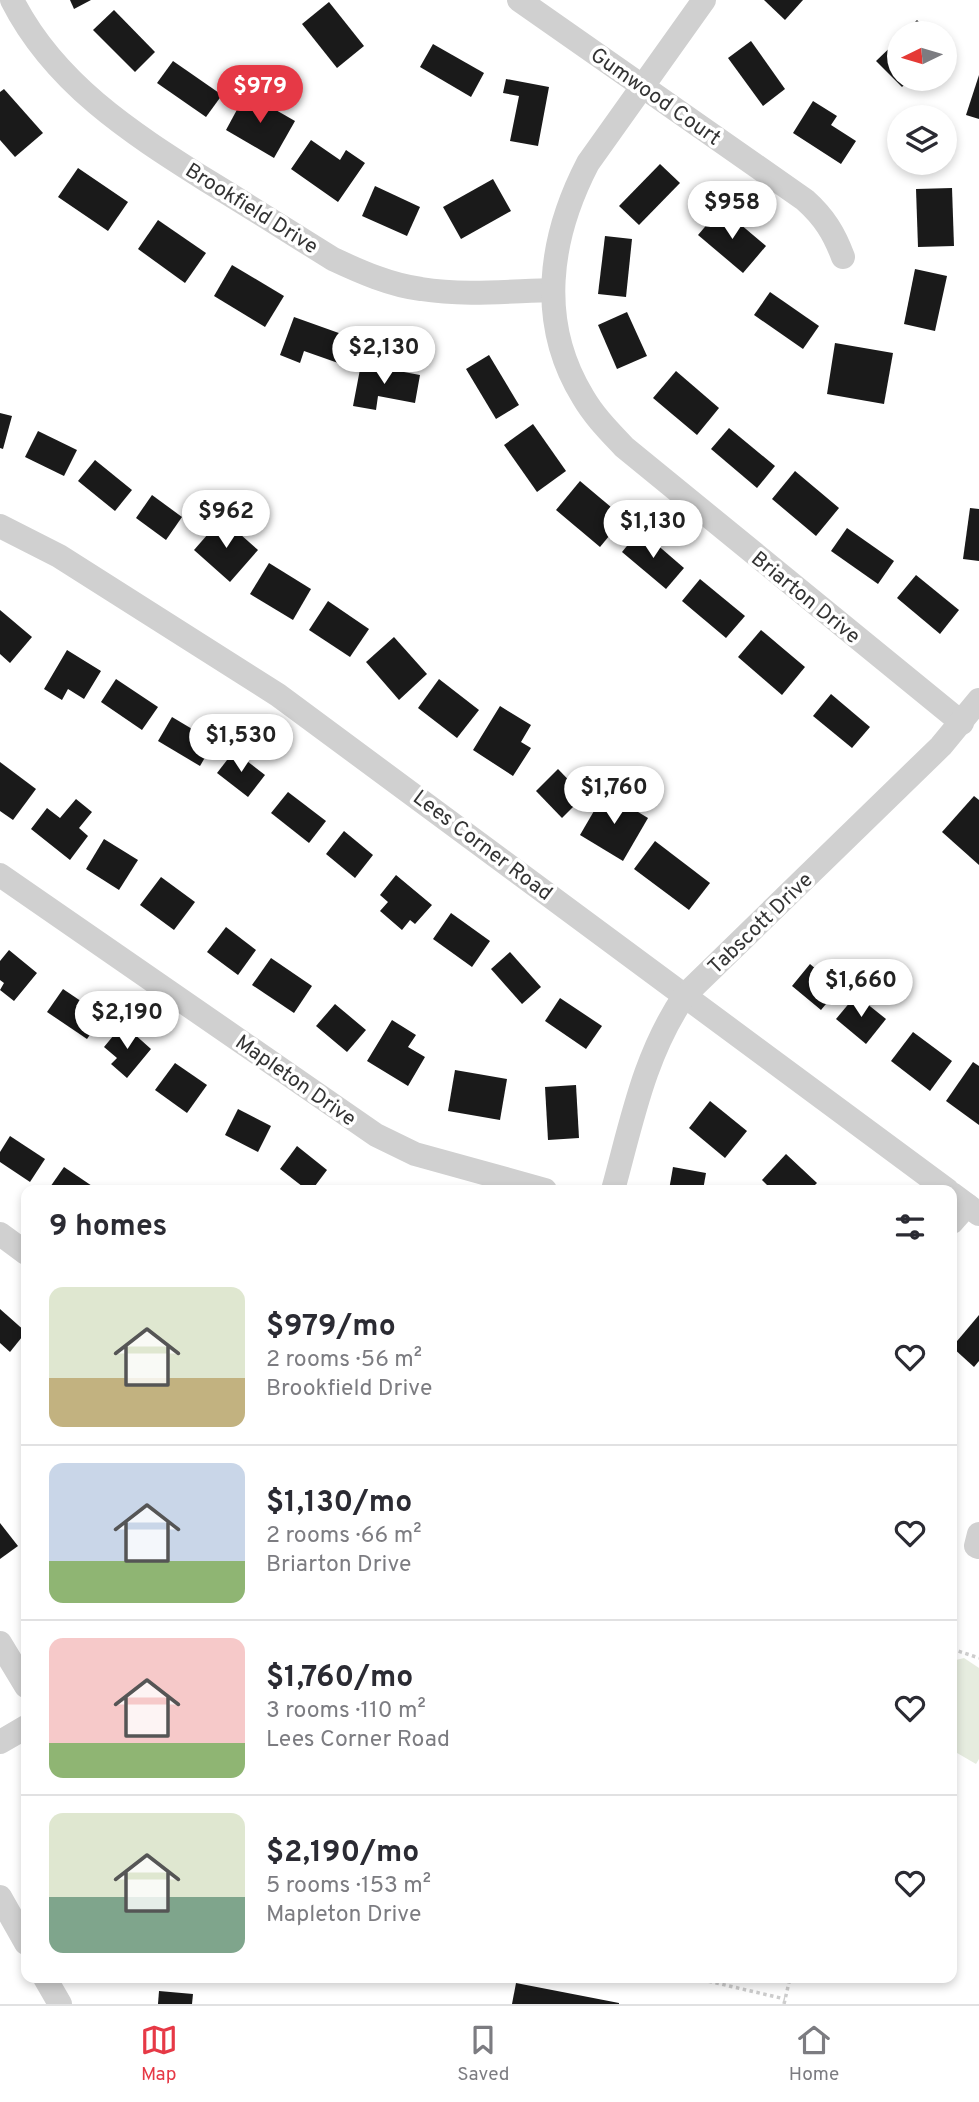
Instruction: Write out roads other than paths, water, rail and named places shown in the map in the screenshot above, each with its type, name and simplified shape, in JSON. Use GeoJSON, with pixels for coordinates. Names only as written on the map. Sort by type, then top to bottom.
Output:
{"type":"FeatureCollection","features":[{"type":"Feature","properties":{"kind":"street","name":"Brookfield Drive"},"geometry":{"type":"LineString","coordinates":[[12,0],[41,46],[70,80],[103,110],[138,137],[333,259],[362,272],[420,289],[454,292],[553,289]]}},
{"type":"Feature","properties":{"kind":"street","name":"Gumwood Court"},"geometry":{"type":"LineString","coordinates":[[519,0],[805,200],[821,214],[835,234],[843,257]]}},
{"type":"Feature","properties":{"kind":"street","name":"Briarton Drive"},"geometry":{"type":"LineString","coordinates":[[704,0],[588,163],[573,192],[559,235],[553,289],[555,318],[568,369],[583,398],[602,424],[624,447],[962,723]]}},
{"type":"Feature","properties":{"kind":"street","name":"Lees Corner Road"},"geometry":{"type":"LineString","coordinates":[[0,526],[59,556],[278,695],[685,995],[933,1185]]}},
{"type":"Feature","properties":{"kind":"street","name":"Tabscott Drive"},"geometry":{"type":"LineString","coordinates":[[615,1185],[650,1058],[670,1017],[685,995],[941,746],[979,700]]}},
{"type":"Feature","properties":{"kind":"street","name":"Mapleton Drive"},"geometry":{"type":"LineString","coordinates":[[0,875],[376,1135],[415,1154],[527,1185]]}},
{"type":"Feature","properties":{"kind":"street"},"geometry":{"type":"LineString","coordinates":[[0,1234],[21,1249]]}},
{"type":"Feature","properties":{"kind":"street"},"geometry":{"type":"LineString","coordinates":[[979,1534],[976,1546],[979,1546]]}},
{"type":"Feature","properties":{"kind":"street"},"geometry":{"type":"LineString","coordinates":[[0,1643],[21,1678]]}},
{"type":"Feature","properties":{"kind":"street"},"geometry":{"type":"LineString","coordinates":[[0,1742],[21,1730]]}},
{"type":"Feature","properties":{"kind":"street"},"geometry":{"type":"LineString","coordinates":[[0,1897],[21,1933]]}},
{"type":"Feature","properties":{"kind":"street"},"geometry":{"type":"LineString","coordinates":[[48,1983],[60,2004]]}}]}
